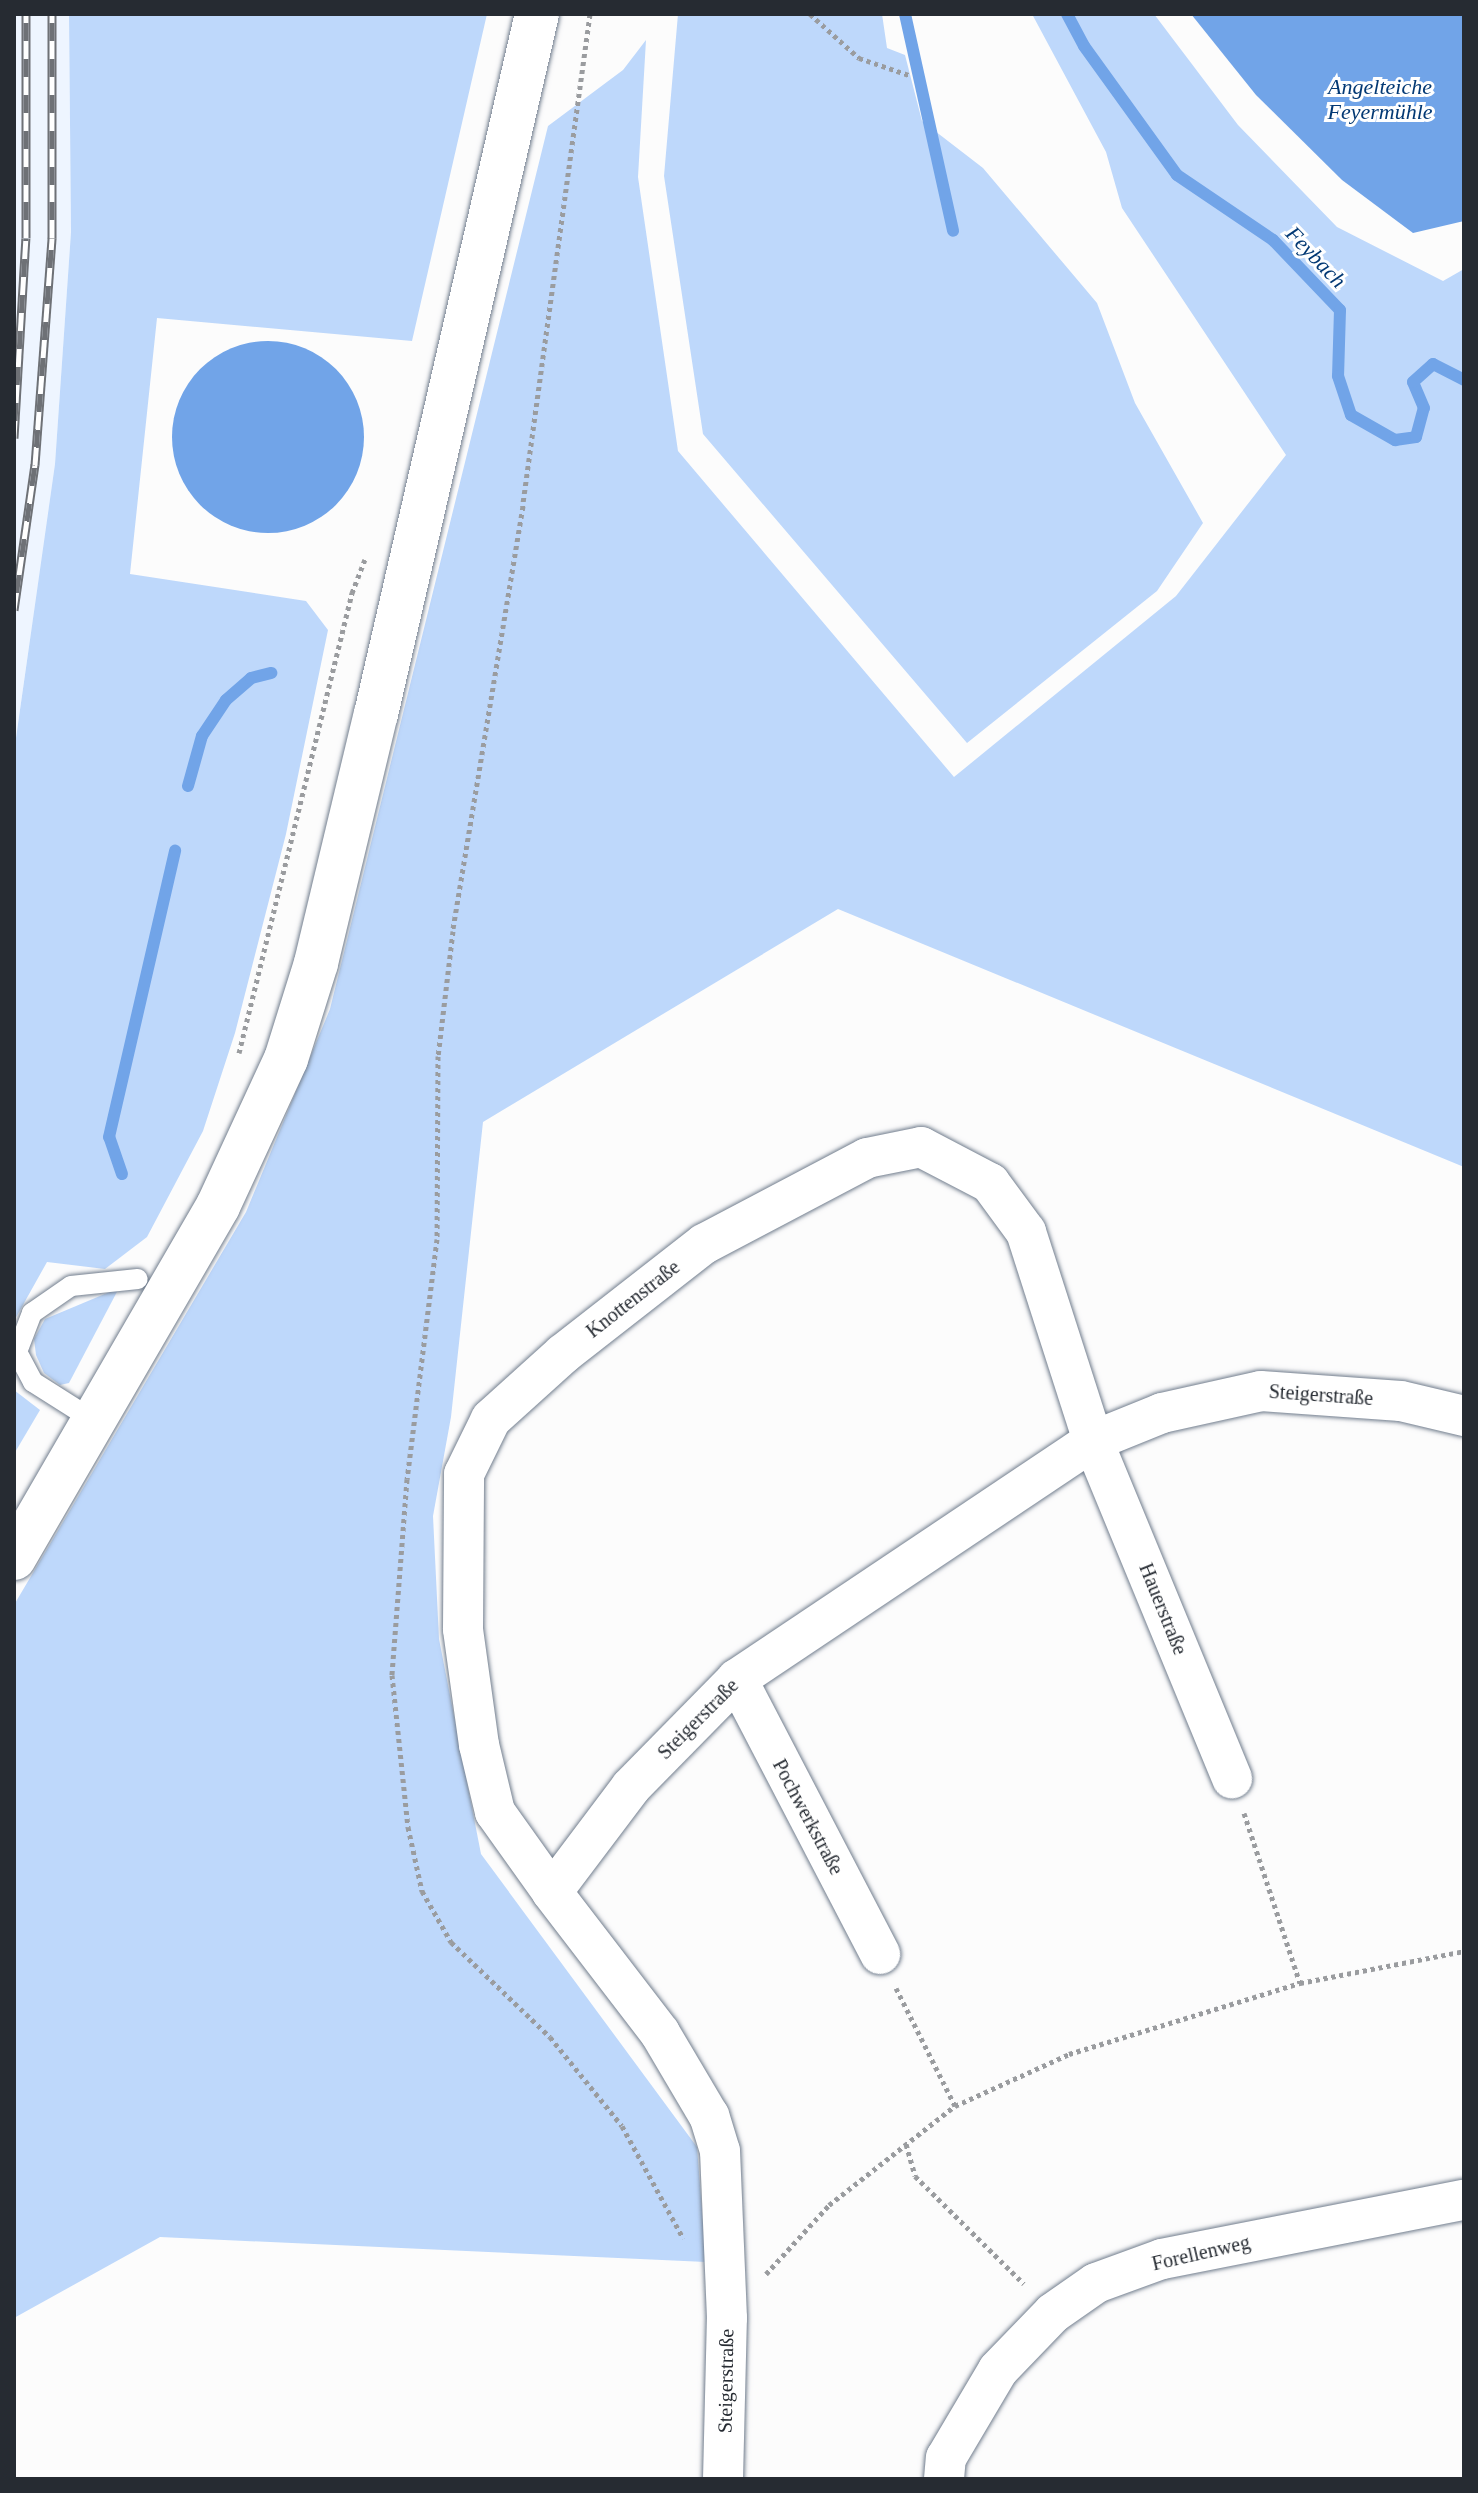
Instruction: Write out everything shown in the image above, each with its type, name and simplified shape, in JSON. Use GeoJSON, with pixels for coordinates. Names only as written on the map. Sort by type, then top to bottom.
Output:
{"type":"FeatureCollection","features":[{"type":"Feature","properties":{"kind":"main road"},"geometry":{"type":"LineString","coordinates":[[14,1558],[218,1206],[291,1046],[369,746],[537,14]]}},
{"type":"Feature","properties":{"kind":"street","name":"Knottenstraße"},"geometry":{"type":"LineString","coordinates":[[552,1892],[495,1812],[479,1745],[463,1629],[464,1474],[491,1419],[563,1354],[704,1244],[867,1158],[921,1147],[990,1183],[1026,1232],[1093,1441]]}},
{"type":"Feature","properties":{"kind":"street","name":"Steigerstraße"},"geometry":{"type":"LineString","coordinates":[[723,2479],[727,2318],[720,2151],[709,2116],[660,2033],[552,1892],[631,1787],[737,1679],[1093,1441],[1162,1413],[1261,1391],[1401,1401],[1464,1416]]}},
{"type":"Feature","properties":{"kind":"street","name":"Hauerstraße"},"geometry":{"type":"LineString","coordinates":[[1093,1441],[1232,1778]]}},
{"type":"Feature","properties":{"kind":"street","name":"Pochwerkstraße"},"geometry":{"type":"LineString","coordinates":[[737,1679],[880,1954]]}},
{"type":"Feature","properties":{"kind":"street","name":"Forellenweg"},"geometry":{"type":"LineString","coordinates":[[944,2479],[946,2458],[998,2370],[1053,2313],[1096,2283],[1162,2259],[1464,2200]]}},
{"type":"Feature","properties":{"kind":"lane"},"geometry":{"type":"LineString","coordinates":[[93,1420],[33,1382],[17,1352],[32,1313],[71,1286],[138,1279]]}},
{"type":"Feature","properties":{"kind":"path"},"geometry":{"type":"LineString","coordinates":[[590,14],[523,506],[449,962],[438,1056],[437,1239],[407,1479],[392,1675],[408,1827],[422,1891],[451,1942],[550,2037],[622,2126],[690,2253]]}},
{"type":"Feature","properties":{"kind":"path"},"geometry":{"type":"LineString","coordinates":[[810,14],[859,58],[909,75]]}},
{"type":"Feature","properties":{"kind":"path"},"geometry":{"type":"LineString","coordinates":[[238,1058],[352,593],[368,553]]}},
{"type":"Feature","properties":{"kind":"path"},"geometry":{"type":"LineString","coordinates":[[1232,1778],[1300,1983]]}},
{"type":"Feature","properties":{"kind":"path"},"geometry":{"type":"LineString","coordinates":[[727,2318],[829,2205],[955,2106],[1069,2054],[1300,1983],[1464,1951]]}},
{"type":"Feature","properties":{"kind":"path"},"geometry":{"type":"LineString","coordinates":[[880,1954],[955,2106]]}},
{"type":"Feature","properties":{"kind":"path"},"geometry":{"type":"LineString","coordinates":[[906,2144],[915,2176],[1053,2313]]}},
{"type":"Feature","properties":{"kind":"shaded area"},"geometry":{"type":"Polygon","coordinates":[[[14,14],[69,14],[71,232],[55,464],[14,752],[14,14]]]}},
{"type":"Feature","properties":{"kind":"shaded area"},"geometry":{"type":"Polygon","coordinates":[[[69,14],[487,14],[412,341],[157,318],[130,574],[306,601],[328,630],[286,834],[235,1033],[203,1131],[147,1237],[105,1269],[47,1262],[14,1321],[14,752],[55,464],[71,232],[69,14]]]}},
{"type":"Feature","properties":{"kind":"shaded area"},"geometry":{"type":"Polygon","coordinates":[[[678,14],[882,14],[887,48],[905,55],[922,121],[983,168],[1097,303],[1135,403],[1203,523],[1157,591],[967,743],[703,434],[664,176],[678,14]]]}},
{"type":"Feature","properties":{"kind":"shaded area"},"geometry":{"type":"Polygon","coordinates":[[[1032,14],[1154,14],[1238,125],[1337,227],[1443,281],[1464,269],[1464,1167],[838,909],[483,1122],[451,1417],[433,1516],[439,1639],[481,1854],[697,2147],[706,2262],[160,2237],[14,2318],[14,1605],[246,1212],[330,1009],[548,126],[623,70],[646,40],[638,177],[678,451],[954,777],[1176,596],[1286,455],[1122,208],[1106,152],[1032,14]]]}},
{"type":"Feature","properties":{"kind":"shaded area"},"geometry":{"type":"Polygon","coordinates":[[[119,1288],[69,1383],[60,1385],[44,1373],[36,1355],[34,1339],[45,1319],[119,1288]]]}},
{"type":"Feature","properties":{"kind":"shaded area"},"geometry":{"type":"Polygon","coordinates":[[[14,1390],[40,1410],[14,1454],[14,1390]]]}},
{"type":"Feature","properties":{"kind":"water","name":"Angelteiche Feyermühle"},"geometry":{"type":"Polygon","coordinates":[[[1191,14],[1464,14],[1464,221],[1413,233],[1342,180],[1256,95],[1191,14]]]}},
{"type":"Feature","properties":{"kind":"water"},"geometry":{"type":"Polygon","coordinates":[[[268,341],[305,349],[336,369],[356,400],[364,437],[356,474],[336,505],[305,525],[268,533],[231,525],[200,505],[180,474],[172,437],[180,400],[200,369],[231,349],[268,341]]]}},
{"type":"Feature","properties":{"kind":"waterway"},"geometry":{"type":"LineString","coordinates":[[905,14],[953,231]]}},
{"type":"Feature","properties":{"kind":"waterway","name":"Feybach"},"geometry":{"type":"LineString","coordinates":[[1067,14],[1084,46],[1177,175],[1273,240],[1340,310],[1338,376],[1351,415],[1395,440],[1416,437],[1424,408],[1413,382],[1433,364],[1464,380]]}},
{"type":"Feature","properties":{"kind":"waterway"},"geometry":{"type":"LineString","coordinates":[[188,786],[202,736],[226,700],[251,678],[271,673]]}},
{"type":"Feature","properties":{"kind":"waterway"},"geometry":{"type":"LineString","coordinates":[[122,1174],[109,1137],[175,850]]}},
{"type":"Feature","properties":{"kind":"railway"},"geometry":{"type":"LineString","coordinates":[[14,438],[26,238],[26,14]]}},
{"type":"Feature","properties":{"kind":"railway"},"geometry":{"type":"LineString","coordinates":[[14,610],[35,465],[52,238],[52,14]]}}]}
